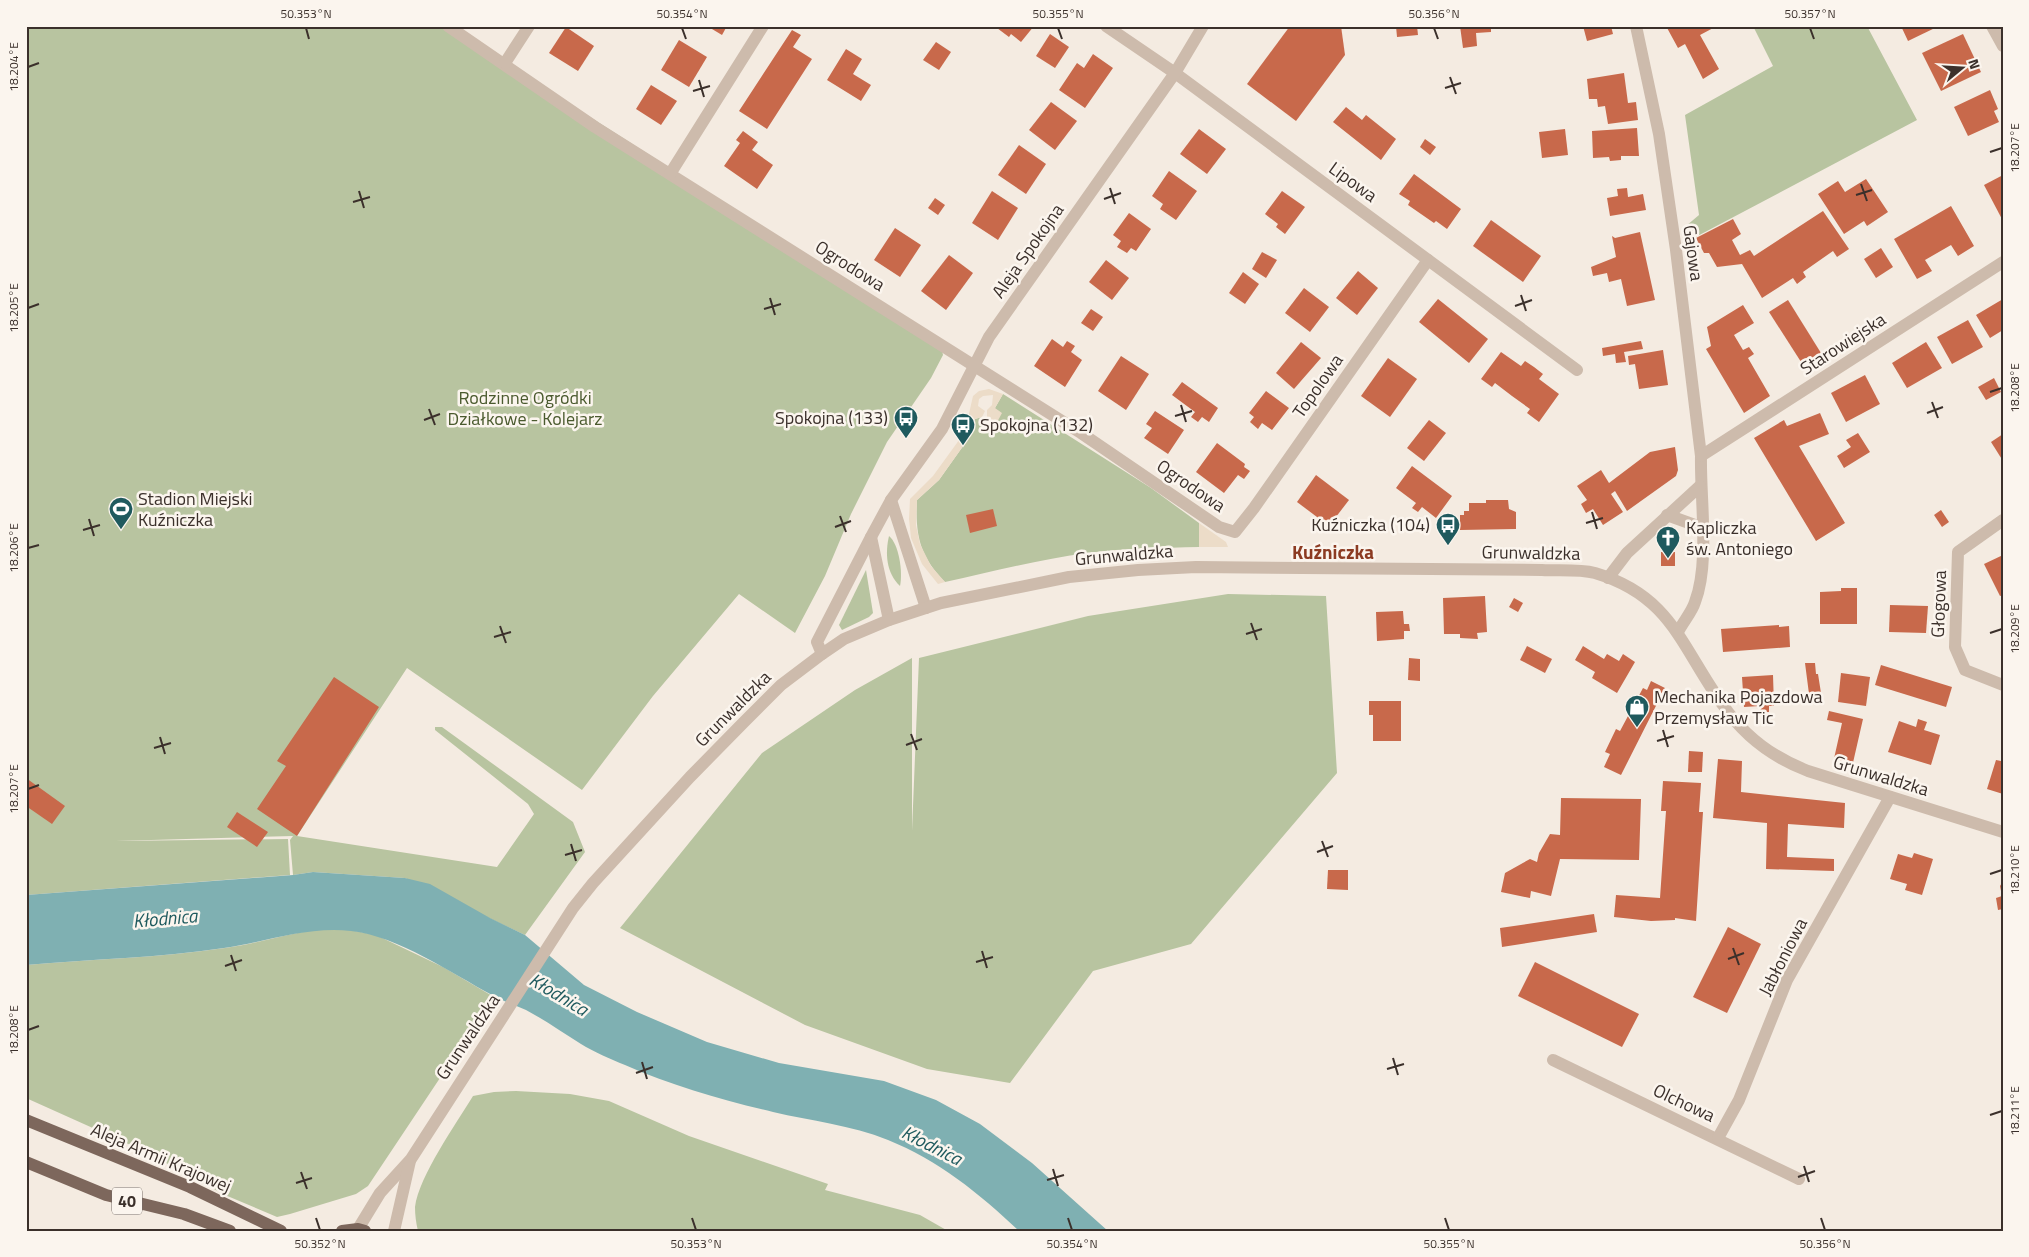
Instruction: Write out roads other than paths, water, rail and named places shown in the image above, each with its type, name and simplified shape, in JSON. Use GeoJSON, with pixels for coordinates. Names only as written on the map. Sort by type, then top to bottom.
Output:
{"type":"FeatureCollection","features":[{"type":"Feature","properties":{"kind":"main road","name":"Aleja Armii Krajowej"},"geometry":{"type":"LineString","coordinates":[[26,1120],[190,1187],[281,1231]]}},
{"type":"Feature","properties":{"kind":"main road","name":"40"},"geometry":{"type":"LineString","coordinates":[[26,1162],[106,1195],[184,1214],[230,1231]]}},
{"type":"Feature","properties":{"kind":"main road"},"geometry":{"type":"LineString","coordinates":[[342,1231],[362,1230]]}},
{"type":"Feature","properties":{"kind":"street","name":"Ogrodowa"},"geometry":{"type":"LineString","coordinates":[[448,26],[505,63],[595,127],[1081,433],[1219,528],[1235,532]]}},
{"type":"Feature","properties":{"kind":"street"},"geometry":{"type":"LineString","coordinates":[[505,63],[529,26]]}},
{"type":"Feature","properties":{"kind":"street"},"geometry":{"type":"LineString","coordinates":[[670,174],[763,26]]}},
{"type":"Feature","properties":{"kind":"street","name":"Lipowa"},"geometry":{"type":"LineString","coordinates":[[1106,26],[1175,73],[1577,370]]}},
{"type":"Feature","properties":{"kind":"street","name":"Aleja Spokojna"},"geometry":{"type":"LineString","coordinates":[[822,654],[817,642],[871,537],[892,500],[942,429],[989,337],[1175,73],[1203,26]]}},
{"type":"Feature","properties":{"kind":"street","name":"Gajowa"},"geometry":{"type":"LineString","coordinates":[[1636,26],[1659,134],[1676,250],[1701,456],[1700,486],[1703,528],[1701,584],[1695,604],[1678,632]]}},
{"type":"Feature","properties":{"kind":"street"},"geometry":{"type":"LineString","coordinates":[[1992,26],[2003,46]]}},
{"type":"Feature","properties":{"kind":"street","name":"Topolowa"},"geometry":{"type":"LineString","coordinates":[[1235,532],[1254,508],[1428,260]]}},
{"type":"Feature","properties":{"kind":"street","name":"Starowiejska"},"geometry":{"type":"LineString","coordinates":[[1701,456],[2003,262]]}},
{"type":"Feature","properties":{"kind":"street"},"geometry":{"type":"LineString","coordinates":[[1608,578],[1628,553],[1700,486]]}},
{"type":"Feature","properties":{"kind":"street"},"geometry":{"type":"LineString","coordinates":[[892,500],[926,608]]}},
{"type":"Feature","properties":{"kind":"street"},"geometry":{"type":"LineString","coordinates":[[1668,515],[1703,528]]}},
{"type":"Feature","properties":{"kind":"street","name":"Głogowa"},"geometry":{"type":"LineString","coordinates":[[2003,520],[1958,552],[1955,647],[1965,670],[2003,685]]}},
{"type":"Feature","properties":{"kind":"street"},"geometry":{"type":"LineString","coordinates":[[871,537],[889,620]]}},
{"type":"Feature","properties":{"kind":"street","name":"Grunwaldzka"},"geometry":{"type":"LineString","coordinates":[[362,1230],[380,1193],[411,1159],[448,1098],[497,1027],[574,908],[620,852],[781,685],[844,639],[889,620],[940,603],[1069,577],[1153,569],[1542,570],[1592,572],[1608,578],[1648,599],[1665,615],[1678,632],[1723,706],[1770,753],[1808,771],[2003,832]]}},
{"type":"Feature","properties":{"kind":"street","name":"Jabłoniowa"},"geometry":{"type":"LineString","coordinates":[[1718,1138],[1739,1100],[1787,980],[1890,797]]}},
{"type":"Feature","properties":{"kind":"street","name":"Olchowa"},"geometry":{"type":"LineString","coordinates":[[1552,1060],[1718,1138],[1799,1179]]}},
{"type":"Feature","properties":{"kind":"street","name":"Grunwaldzka"},"geometry":{"type":"LineString","coordinates":[[394,1231],[411,1159]]}},
{"type":"Feature","properties":{"kind":"water","name":"Kłodnica"},"geometry":{"type":"Polygon","coordinates":[[[313,872],[405,878],[430,884],[490,918],[525,935],[584,985],[637,1012],[707,1042],[779,1063],[884,1081],[936,1100],[980,1124],[1032,1163],[1108,1231],[1019,1231],[958,1179],[906,1148],[860,1131],[735,1103],[643,1073],[591,1050],[526,1010],[492,995],[424,957],[369,934],[335,930],[319,931],[200,951],[26,965],[26,895],[313,872]]]}},
{"type":"Feature","properties":{"kind":"place","name":"Spokojna (133)"},"geometry":{"type":"Point","coordinates":[906,439]}},
{"type":"Feature","properties":{"kind":"place","name":"Spokojna (132)"},"geometry":{"type":"Point","coordinates":[963,446]}},
{"type":"Feature","properties":{"kind":"place","name":"Stadion Miejski Kuźniczka"},"geometry":{"type":"Point","coordinates":[121,530]}},
{"type":"Feature","properties":{"kind":"place","name":"Kuźniczka (104)"},"geometry":{"type":"Point","coordinates":[1448,546]}},
{"type":"Feature","properties":{"kind":"place","name":"Kapliczka św. Antoniego"},"geometry":{"type":"Point","coordinates":[1668,559]}},
{"type":"Feature","properties":{"kind":"place","name":"Mechanika Pojazdowa Przemysław Tic"},"geometry":{"type":"Point","coordinates":[1637,728]}},
{"type":"Feature","properties":{"kind":"district","name":"Kuźniczka"},"geometry":{"type":"Point","coordinates":[1333,552]}},
{"type":"Feature","properties":{"kind":"park label","name":"Rodzinne Ogródki Działkowe - Kolejarz"},"geometry":{"type":"Point","coordinates":[525,408]}}]}
